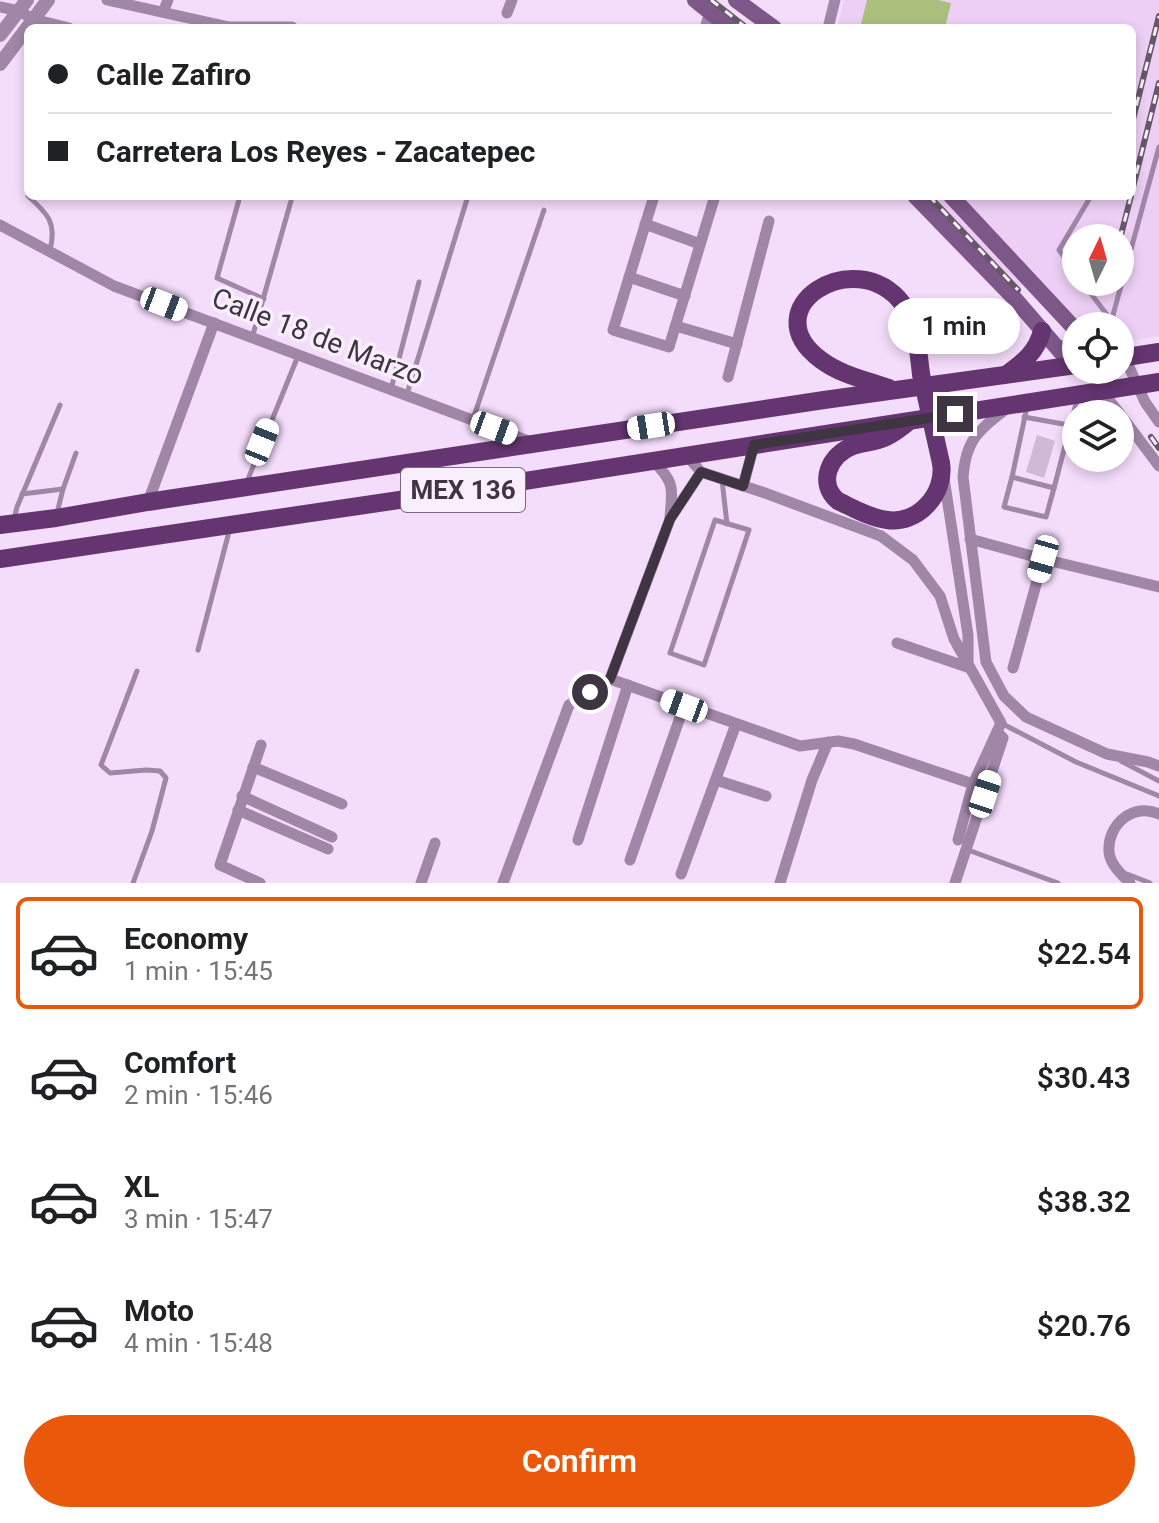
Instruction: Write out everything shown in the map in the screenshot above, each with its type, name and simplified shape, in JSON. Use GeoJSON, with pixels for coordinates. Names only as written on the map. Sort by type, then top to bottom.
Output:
{"type":"FeatureCollection","features":[{"type":"Feature","properties":{"kind":"main road"},"geometry":{"type":"LineString","coordinates":[[695,0],[708,20]]}},
{"type":"Feature","properties":{"kind":"main road"},"geometry":{"type":"LineString","coordinates":[[736,0],[769,24]]}},
{"type":"Feature","properties":{"kind":"main road"},"geometry":{"type":"LineString","coordinates":[[919,200],[1015,299],[1062,353]]}},
{"type":"Feature","properties":{"kind":"main road"},"geometry":{"type":"LineString","coordinates":[[955,200],[1062,315]]}},
{"type":"Feature","properties":{"kind":"main road"},"geometry":{"type":"LineString","coordinates":[[895,390],[839,371],[805,346],[800,331],[800,312],[814,290],[834,281],[851,279],[868,282],[891,293],[902,303],[916,336],[921,374],[942,468],[939,487],[931,501],[919,513],[904,519],[883,520],[838,501],[830,494],[827,473],[839,454],[850,446],[888,437],[909,422]]}},
{"type":"Feature","properties":{"kind":"main road"},"geometry":{"type":"LineString","coordinates":[[1007,374],[1031,354],[1042,331]]}},
{"type":"Feature","properties":{"kind":"main road"},"geometry":{"type":"LineString","coordinates":[[1134,356],[1159,352]]}},
{"type":"Feature","properties":{"kind":"main road","name":"MEX 136"},"geometry":{"type":"LineString","coordinates":[[6,524],[1062,367]]}},
{"type":"Feature","properties":{"kind":"main road","name":"MEX 136"},"geometry":{"type":"LineString","coordinates":[[0,559],[909,422],[1021,408],[1079,394],[1159,382]]}},
{"type":"Feature","properties":{"kind":"main road"},"geometry":{"type":"LineString","coordinates":[[463,455],[467,490]]}},
{"type":"Feature","properties":{"kind":"street"},"geometry":{"type":"LineString","coordinates":[[29,24],[48,0]]}},
{"type":"Feature","properties":{"kind":"street"},"geometry":{"type":"LineString","coordinates":[[107,0],[216,24]]}},
{"type":"Feature","properties":{"kind":"street"},"geometry":{"type":"LineString","coordinates":[[163,12],[168,0]]}},
{"type":"Feature","properties":{"kind":"street"},"geometry":{"type":"LineString","coordinates":[[507,13],[512,0]]}},
{"type":"Feature","properties":{"kind":"street"},"geometry":{"type":"LineString","coordinates":[[829,24],[835,0]]}},
{"type":"Feature","properties":{"kind":"street"},"geometry":{"type":"LineString","coordinates":[[23,6],[33,19],[53,24]]}},
{"type":"Feature","properties":{"kind":"street"},"geometry":{"type":"LineString","coordinates":[[0,7],[23,6]]}},
{"type":"Feature","properties":{"kind":"street"},"geometry":{"type":"LineString","coordinates":[[0,35],[23,6]]}},
{"type":"Feature","properties":{"kind":"street"},"geometry":{"type":"LineString","coordinates":[[0,64],[24,31]]}},
{"type":"Feature","properties":{"kind":"street"},"geometry":{"type":"LineString","coordinates":[[653,200],[613,330],[669,347],[714,200]]}},
{"type":"Feature","properties":{"kind":"street"},"geometry":{"type":"LineString","coordinates":[[728,377],[769,221]]}},
{"type":"Feature","properties":{"kind":"street"},"geometry":{"type":"LineString","coordinates":[[645,224],[700,244]]}},
{"type":"Feature","properties":{"kind":"street","name":"Calle 18 de Marzo"},"geometry":{"type":"LineString","coordinates":[[0,225],[114,286],[536,444]]}},
{"type":"Feature","properties":{"kind":"street"},"geometry":{"type":"LineString","coordinates":[[629,277],[685,296]]}},
{"type":"Feature","properties":{"kind":"street"},"geometry":{"type":"LineString","coordinates":[[148,502],[214,323]]}},
{"type":"Feature","properties":{"kind":"street"},"geometry":{"type":"LineString","coordinates":[[676,326],[737,344]]}},
{"type":"Feature","properties":{"kind":"street"},"geometry":{"type":"LineString","coordinates":[[1057,348],[1062,348]]}},
{"type":"Feature","properties":{"kind":"street"},"geometry":{"type":"LineString","coordinates":[[1134,380],[1159,422]]}},
{"type":"Feature","properties":{"kind":"street"},"geometry":{"type":"LineString","coordinates":[[1101,390],[1109,400]]}},
{"type":"Feature","properties":{"kind":"street"},"geometry":{"type":"LineString","coordinates":[[1021,408],[984,426],[969,446],[964,460],[963,477],[986,662],[1004,696],[1026,717],[1107,754],[1159,766]]}},
{"type":"Feature","properties":{"kind":"street"},"geometry":{"type":"LineString","coordinates":[[1134,433],[1159,466]]}},
{"type":"Feature","properties":{"kind":"street"},"geometry":{"type":"LineString","coordinates":[[743,486],[754,445]]}},
{"type":"Feature","properties":{"kind":"street"},"geometry":{"type":"LineString","coordinates":[[687,456],[701,472],[881,536],[913,560],[940,596],[954,639],[990,705],[1003,738],[955,883]]}},
{"type":"Feature","properties":{"kind":"street"},"geometry":{"type":"LineString","coordinates":[[653,461],[666,473],[671,483],[670,519]]}},
{"type":"Feature","properties":{"kind":"street"},"geometry":{"type":"LineString","coordinates":[[942,468],[968,635],[969,666]]}},
{"type":"Feature","properties":{"kind":"street"},"geometry":{"type":"LineString","coordinates":[[503,883],[569,705],[610,679],[670,519],[701,472]]}},
{"type":"Feature","properties":{"kind":"street"},"geometry":{"type":"LineString","coordinates":[[970,539],[1159,587]]}},
{"type":"Feature","properties":{"kind":"street"},"geometry":{"type":"LineString","coordinates":[[1013,668],[1043,559]]}},
{"type":"Feature","properties":{"kind":"street"},"geometry":{"type":"LineString","coordinates":[[897,643],[969,666]]}},
{"type":"Feature","properties":{"kind":"street"},"geometry":{"type":"LineString","coordinates":[[610,679],[800,746],[838,741],[854,744],[973,784]]}},
{"type":"Feature","properties":{"kind":"street"},"geometry":{"type":"LineString","coordinates":[[578,840],[628,685]]}},
{"type":"Feature","properties":{"kind":"street"},"geometry":{"type":"LineString","coordinates":[[990,705],[1004,696]]}},
{"type":"Feature","properties":{"kind":"street"},"geometry":{"type":"LineString","coordinates":[[630,860],[684,706]]}},
{"type":"Feature","properties":{"kind":"street"},"geometry":{"type":"LineString","coordinates":[[681,874],[736,724]]}},
{"type":"Feature","properties":{"kind":"street"},"geometry":{"type":"LineString","coordinates":[[958,840],[973,784],[999,728]]}},
{"type":"Feature","properties":{"kind":"street"},"geometry":{"type":"LineString","coordinates":[[780,883],[812,780],[828,742]]}},
{"type":"Feature","properties":{"kind":"street"},"geometry":{"type":"LineString","coordinates":[[260,883],[220,865],[261,745]]}},
{"type":"Feature","properties":{"kind":"street"},"geometry":{"type":"LineString","coordinates":[[253,767],[342,804]]}},
{"type":"Feature","properties":{"kind":"street"},"geometry":{"type":"LineString","coordinates":[[716,780],[766,796]]}},
{"type":"Feature","properties":{"kind":"street"},"geometry":{"type":"LineString","coordinates":[[242,796],[332,837]]}},
{"type":"Feature","properties":{"kind":"street"},"geometry":{"type":"LineString","coordinates":[[1130,883],[1115,868],[1109,852],[1112,831],[1124,816],[1150,809],[1159,814]]}},
{"type":"Feature","properties":{"kind":"street"},"geometry":{"type":"LineString","coordinates":[[238,810],[328,849]]}},
{"type":"Feature","properties":{"kind":"street"},"geometry":{"type":"LineString","coordinates":[[421,883],[435,843]]}},
{"type":"Feature","properties":{"kind":"lane"},"geometry":{"type":"LineString","coordinates":[[1114,312],[1159,147]]}},
{"type":"Feature","properties":{"kind":"lane"},"geometry":{"type":"LineString","coordinates":[[33,200],[47,213],[54,234],[49,251]]}},
{"type":"Feature","properties":{"kind":"lane"},"geometry":{"type":"LineString","coordinates":[[239,200],[217,278],[264,299]]}},
{"type":"Feature","properties":{"kind":"lane"},"geometry":{"type":"LineString","coordinates":[[252,338],[291,200]]}},
{"type":"Feature","properties":{"kind":"lane"},"geometry":{"type":"LineString","coordinates":[[407,396],[467,200]]}},
{"type":"Feature","properties":{"kind":"lane"},"geometry":{"type":"LineString","coordinates":[[1074,224],[1089,200]]}},
{"type":"Feature","properties":{"kind":"lane"},"geometry":{"type":"LineString","coordinates":[[473,420],[544,210]]}},
{"type":"Feature","properties":{"kind":"lane"},"geometry":{"type":"LineString","coordinates":[[391,390],[419,282]]}},
{"type":"Feature","properties":{"kind":"lane"},"geometry":{"type":"LineString","coordinates":[[245,488],[298,355]]}},
{"type":"Feature","properties":{"kind":"lane"},"geometry":{"type":"LineString","coordinates":[[1077,400],[1079,394]]}},
{"type":"Feature","properties":{"kind":"lane"},"geometry":{"type":"LineString","coordinates":[[6,524],[60,405]]}},
{"type":"Feature","properties":{"kind":"lane"},"geometry":{"type":"LineString","coordinates":[[1062,423],[1021,408],[1012,477],[1004,507],[1046,517],[1062,454]]}},
{"type":"Feature","properties":{"kind":"lane"},"geometry":{"type":"LineString","coordinates":[[56,518],[76,453]]}},
{"type":"Feature","properties":{"kind":"lane"},"geometry":{"type":"LineString","coordinates":[[1012,477],[1054,488]]}},
{"type":"Feature","properties":{"kind":"lane"},"geometry":{"type":"LineString","coordinates":[[722,479],[727,524]]}},
{"type":"Feature","properties":{"kind":"lane"},"geometry":{"type":"LineString","coordinates":[[22,494],[63,489]]}},
{"type":"Feature","properties":{"kind":"lane"},"geometry":{"type":"LineString","coordinates":[[715,520],[727,524],[749,530],[704,665],[670,653],[715,520]]}},
{"type":"Feature","properties":{"kind":"lane"},"geometry":{"type":"LineString","coordinates":[[198,650],[231,525]]}},
{"type":"Feature","properties":{"kind":"lane"},"geometry":{"type":"LineString","coordinates":[[133,883],[152,831],[166,778],[160,771],[110,773],[101,765],[137,671]]}},
{"type":"Feature","properties":{"kind":"lane"},"geometry":{"type":"LineString","coordinates":[[999,728],[1159,796]]}},
{"type":"Feature","properties":{"kind":"lane"},"geometry":{"type":"LineString","coordinates":[[1107,754],[1159,781]]}},
{"type":"Feature","properties":{"kind":"lane"},"geometry":{"type":"LineString","coordinates":[[967,849],[1058,883]]}},
{"type":"Feature","properties":{"kind":"lane"},"geometry":{"type":"LineString","coordinates":[[1115,868],[1150,883]]}},
{"type":"Feature","properties":{"kind":"shaded area"},"geometry":{"type":"Polygon","coordinates":[[[844,0],[1159,0],[1159,336],[1134,340],[1134,312],[1071,312],[964,200],[1136,200],[1136,24],[838,24],[844,0]]]}},
{"type":"Feature","properties":{"kind":"shaded area"},"geometry":{"type":"Polygon","coordinates":[[[930,200],[945,200],[1024,284],[1017,291],[930,200]]]}},
{"type":"Feature","properties":{"kind":"green space"},"geometry":{"type":"Polygon","coordinates":[[[867,0],[938,0],[951,3],[946,24],[861,24],[867,0]]]}},
{"type":"Feature","properties":{"kind":"building"},"geometry":{"type":"Polygon","coordinates":[[[1037,435],[1055,441],[1044,478],[1026,472],[1037,435]]]}},
{"type":"Feature","properties":{"kind":"railway"},"geometry":{"type":"LineString","coordinates":[[711,0],[742,24]]}},
{"type":"Feature","properties":{"kind":"railway"},"geometry":{"type":"LineString","coordinates":[[1136,107],[1159,16]]}},
{"type":"Feature","properties":{"kind":"railway"},"geometry":{"type":"LineString","coordinates":[[1136,175],[1159,83]]}},
{"type":"Feature","properties":{"kind":"railway"},"geometry":{"type":"LineString","coordinates":[[933,200],[1018,290]]}},
{"type":"Feature","properties":{"kind":"railway"},"geometry":{"type":"LineString","coordinates":[[1124,224],[1130,200]]}},
{"type":"Feature","properties":{"kind":"railway"},"geometry":{"type":"LineString","coordinates":[[1151,437],[1159,448]]}},
{"type":"Feature","properties":{"kind":"route"},"geometry":{"type":"LineString","coordinates":[[590,692],[610,679],[670,519],[701,472],[743,486],[754,445],[955,414]]}}]}
